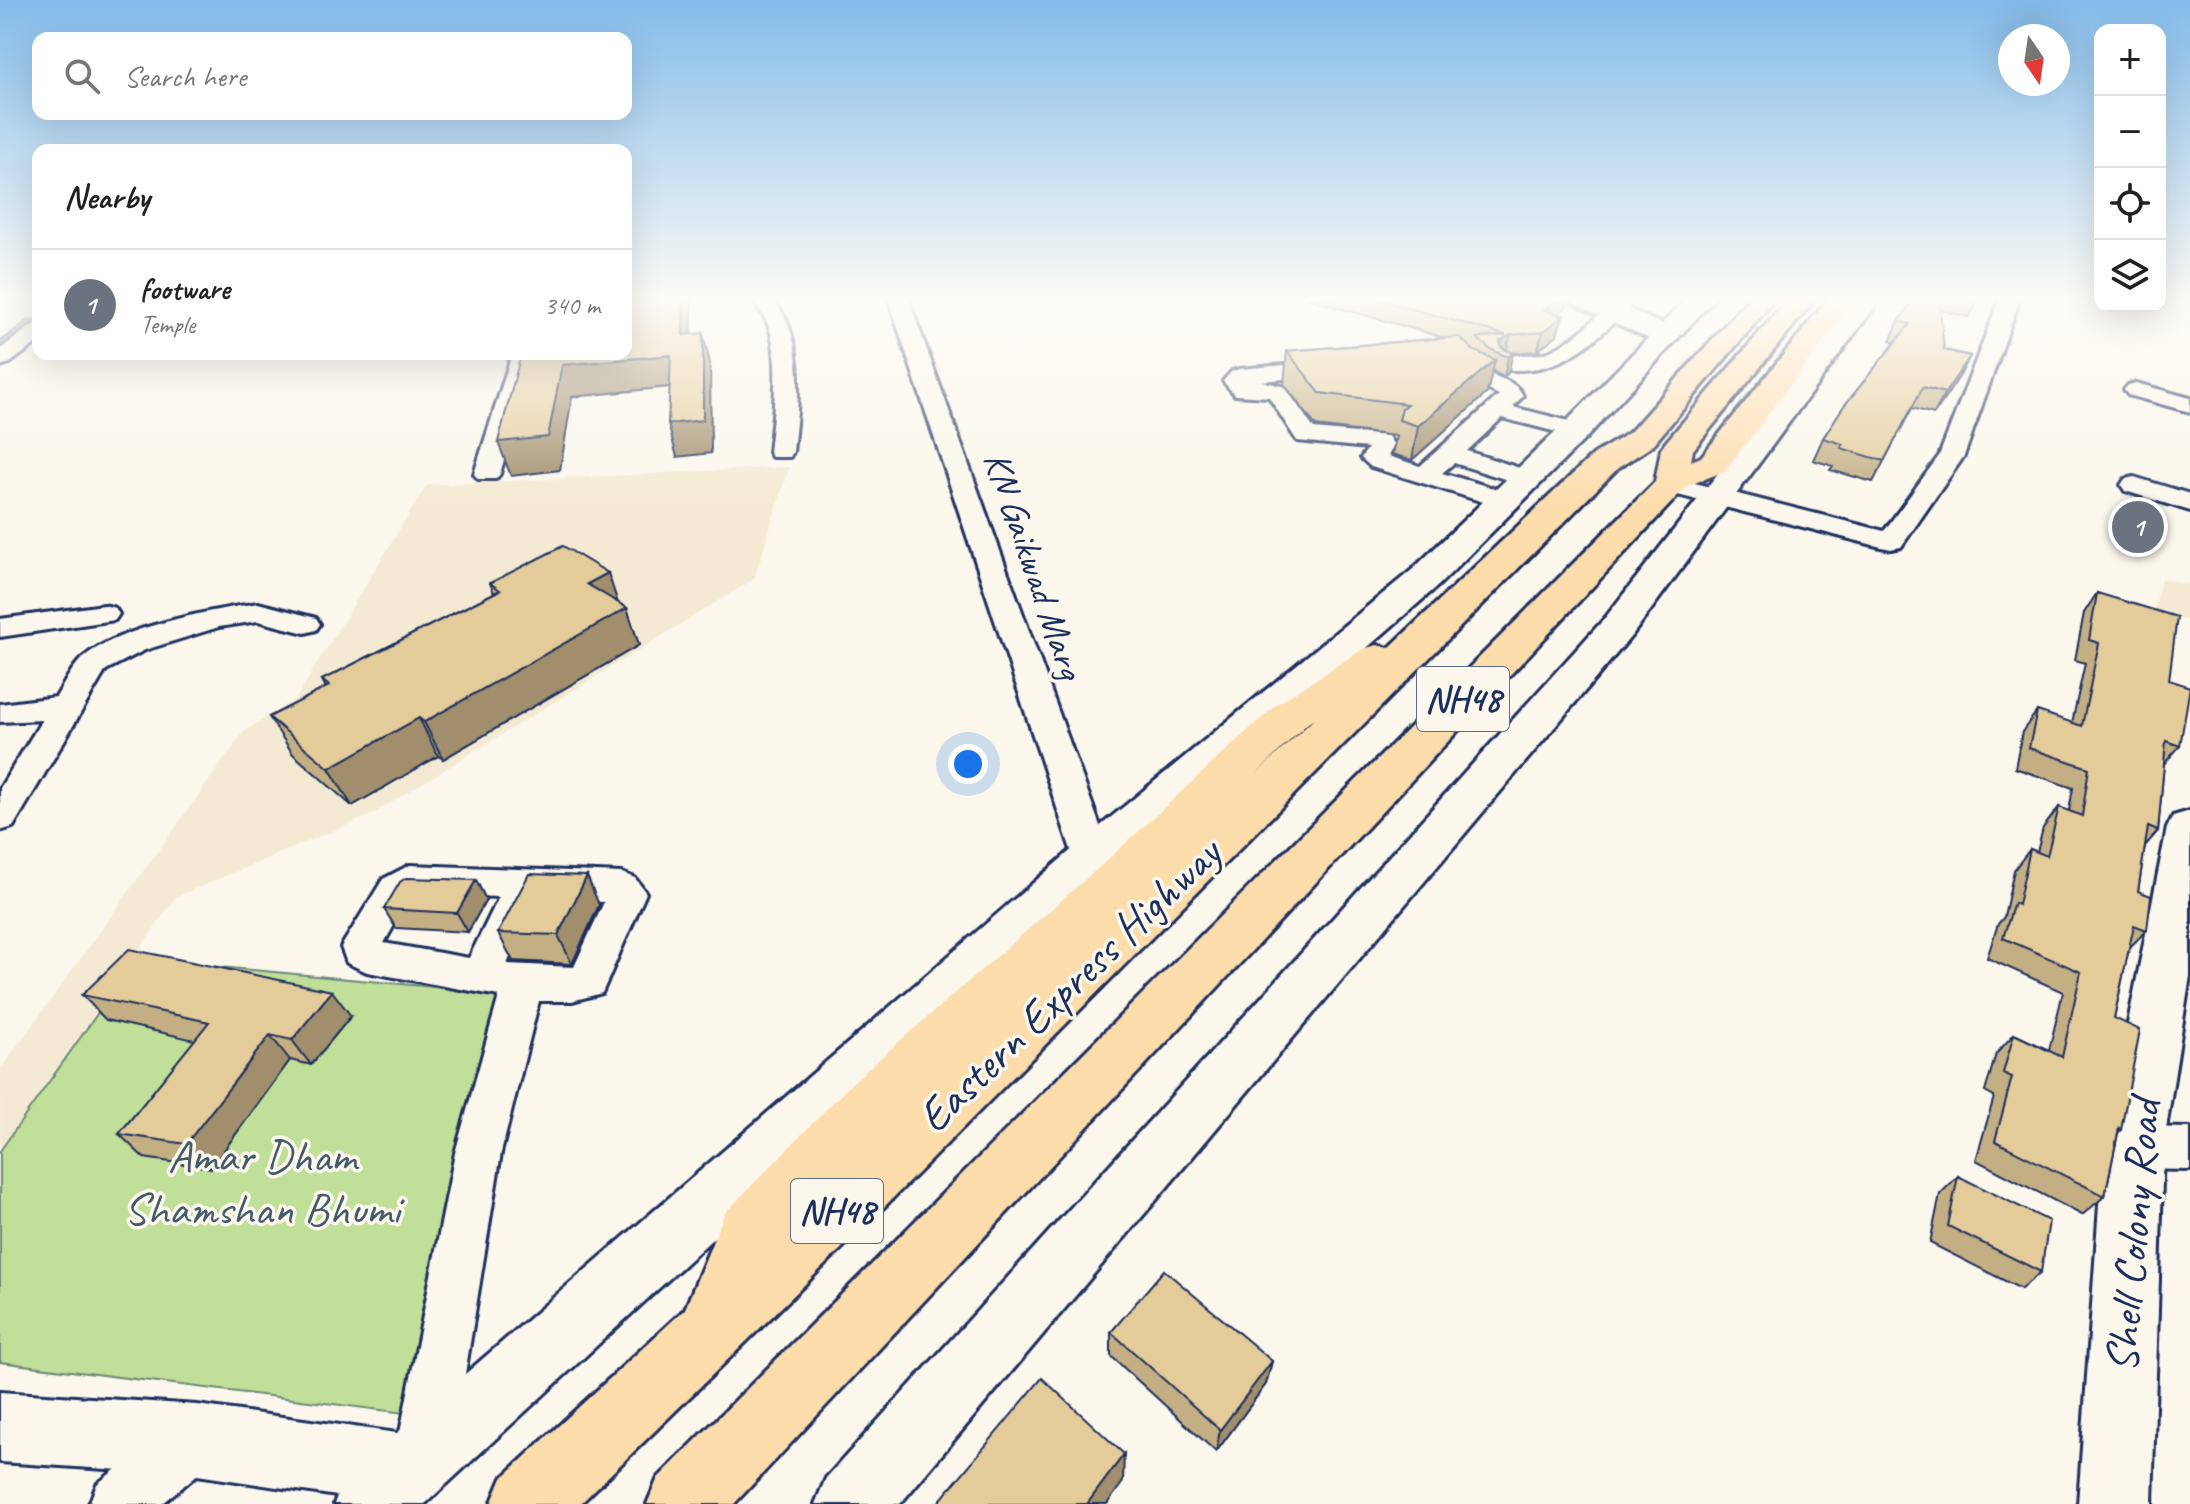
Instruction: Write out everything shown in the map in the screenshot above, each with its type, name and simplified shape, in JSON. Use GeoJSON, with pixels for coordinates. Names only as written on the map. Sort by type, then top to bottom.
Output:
{"type":"FeatureCollection","features":[{"type":"Feature","properties":{"kind":"highway"},"geometry":{"type":"LineString","coordinates":[[1606,461],[1616,430],[1671,368]]}},
{"type":"Feature","properties":{"kind":"highway","name":"NH48"},"geometry":{"type":"LineString","coordinates":[[1676,469],[1727,368]]}},
{"type":"Feature","properties":{"kind":"highway","name":"NH48"},"geometry":{"type":"LineString","coordinates":[[1676,469],[1751,368]]}},
{"type":"Feature","properties":{"kind":"highway"},"geometry":{"type":"LineString","coordinates":[[1676,469],[1713,464],[1788,368]]}},
{"type":"Feature","properties":{"kind":"highway","name":"NH48"},"geometry":{"type":"LineString","coordinates":[[1606,461],[1676,469]]}},
{"type":"Feature","properties":{"kind":"highway","name":"Eastern Express Highway"},"geometry":{"type":"LineString","coordinates":[[528,1504],[873,1176],[1606,461]]}},
{"type":"Feature","properties":{"kind":"highway","name":"Eastern Express Highway"},"geometry":{"type":"LineString","coordinates":[[684,1504],[1676,469]]}},
{"type":"Feature","properties":{"kind":"street"},"geometry":{"type":"LineString","coordinates":[[487,474],[519,368]]}},
{"type":"Feature","properties":{"kind":"street"},"geometry":{"type":"LineString","coordinates":[[781,452],[787,397],[784,368]]}},
{"type":"Feature","properties":{"kind":"street","name":"KN Gaikwad Marg"},"geometry":{"type":"LineString","coordinates":[[922,368],[1093,859]]}},
{"type":"Feature","properties":{"kind":"street"},"geometry":{"type":"LineString","coordinates":[[1327,368],[1240,376],[1234,381],[1243,390],[1262,388],[1277,392],[1306,436],[1379,441],[1382,445],[1374,458],[1380,462],[1424,476],[1515,489]]}},
{"type":"Feature","properties":{"kind":"street"},"geometry":{"type":"LineString","coordinates":[[1424,476],[1511,396],[1504,387],[1475,375],[1469,368]]}},
{"type":"Feature","properties":{"kind":"street"},"geometry":{"type":"LineString","coordinates":[[401,1478],[1093,859],[1382,616],[1576,430],[1633,368]]}},
{"type":"Feature","properties":{"kind":"street"},"geometry":{"type":"LineString","coordinates":[[852,1504],[1619,626],[1676,469],[1789,368]]}},
{"type":"Feature","properties":{"kind":"street"},"geometry":{"type":"LineString","coordinates":[[1676,469],[1891,541],[1951,456],[1984,368]]}},
{"type":"Feature","properties":{"kind":"street"},"geometry":{"type":"LineString","coordinates":[[2136,390],[2190,405]]}},
{"type":"Feature","properties":{"kind":"street"},"geometry":{"type":"LineString","coordinates":[[1497,410],[1576,430]]}},
{"type":"Feature","properties":{"kind":"street"},"geometry":{"type":"LineString","coordinates":[[1449,453],[1515,489]]}},
{"type":"Feature","properties":{"kind":"street"},"geometry":{"type":"LineString","coordinates":[[2134,485],[2190,503]]}},
{"type":"Feature","properties":{"kind":"street"},"geometry":{"type":"LineString","coordinates":[[0,818],[95,663],[134,643],[215,619],[258,612],[305,624]]}},
{"type":"Feature","properties":{"kind":"street"},"geometry":{"type":"LineString","coordinates":[[0,628],[104,614]]}},
{"type":"Feature","properties":{"kind":"street"},"geometry":{"type":"LineString","coordinates":[[2,717],[67,706]]}},
{"type":"Feature","properties":{"kind":"street","name":"Shell Colony Road"},"geometry":{"type":"LineString","coordinates":[[2115,1504],[2133,1148],[2190,828]]}},
{"type":"Feature","properties":{"kind":"street"},"geometry":{"type":"LineString","coordinates":[[410,879],[524,884],[622,888],[627,893],[588,981],[577,985],[502,979],[367,956],[361,952],[361,947],[396,889],[410,879]]}},
{"type":"Feature","properties":{"kind":"street"},"geometry":{"type":"LineString","coordinates":[[401,1478],[478,1153],[502,979],[524,884]]}},
{"type":"Feature","properties":{"kind":"street"},"geometry":{"type":"LineString","coordinates":[[2133,1148],[2190,1149]]}},
{"type":"Feature","properties":{"kind":"street"},"geometry":{"type":"LineString","coordinates":[[0,1427],[197,1440],[401,1478]]}},
{"type":"Feature","properties":{"kind":"street"},"geometry":{"type":"LineString","coordinates":[[117,1504],[197,1440]]}},
{"type":"Feature","properties":{"kind":"shaded area"},"geometry":{"type":"Polygon","coordinates":[[[789,467],[754,579],[371,815],[176,897],[0,1151],[0,1070],[244,732],[296,698],[427,485],[789,467]]]}},
{"type":"Feature","properties":{"kind":"shaded area"},"geometry":{"type":"Polygon","coordinates":[[[2161,578],[2190,586],[2190,622],[2154,611],[2161,578]]]}},
{"type":"Feature","properties":{"kind":"green space","name":"Amar Dham Shamshan Bhumi"},"geometry":{"type":"Polygon","coordinates":[[[136,959],[518,995],[428,1416],[0,1362],[0,1151],[136,959]]]}},
{"type":"Feature","properties":{"kind":"building"},"geometry":{"type":"Polygon","coordinates":[[[517,368],[561,368],[548,437],[498,442],[517,368]]]}},
{"type":"Feature","properties":{"kind":"building"},"geometry":{"type":"Polygon","coordinates":[[[670,368],[703,368],[703,420],[668,424],[670,368]]]}},
{"type":"Feature","properties":{"kind":"building"},"geometry":{"type":"Polygon","coordinates":[[[1301,368],[1485,368],[1418,426],[1399,420],[1402,408],[1407,404],[1320,393],[1301,368]]]}},
{"type":"Feature","properties":{"kind":"building"},"geometry":{"type":"Polygon","coordinates":[[[1874,368],[1962,368],[1945,393],[1923,387],[1884,461],[1841,448],[1843,444],[1823,438],[1874,368]]]}},
{"type":"Feature","properties":{"kind":"building"},"geometry":{"type":"Polygon","coordinates":[[[563,546],[608,573],[587,584],[627,608],[424,722],[419,718],[329,768],[269,717],[329,686],[322,680],[500,590],[490,583],[563,546]]]}},
{"type":"Feature","properties":{"kind":"building"},"geometry":{"type":"Polygon","coordinates":[[[2097,593],[2177,617],[2169,680],[2190,687],[2180,746],[2166,741],[2158,831],[2148,827],[2138,891],[2151,896],[2147,930],[2134,925],[2114,1018],[2140,1030],[2105,1196],[1995,1141],[2012,1077],[2003,1073],[2014,1034],[2062,1057],[2081,972],[2003,938],[2014,903],[2018,905],[2030,849],[2047,856],[2059,807],[2082,816],[2089,768],[2029,748],[2037,711],[2082,726],[2099,643],[2089,640],[2097,593]]]}},
{"type":"Feature","properties":{"kind":"building"},"geometry":{"type":"Polygon","coordinates":[[[529,874],[587,876],[558,935],[498,933],[529,874]]]}},
{"type":"Feature","properties":{"kind":"building"},"geometry":{"type":"Polygon","coordinates":[[[406,878],[476,880],[457,913],[384,909],[400,882],[406,878]]]}},
{"type":"Feature","properties":{"kind":"building"},"geometry":{"type":"Polygon","coordinates":[[[129,949],[332,991],[292,1040],[270,1035],[186,1144],[119,1134],[209,1022],[82,995],[129,949]]]}},
{"type":"Feature","properties":{"kind":"building"},"geometry":{"type":"Polygon","coordinates":[[[1958,1176],[2049,1221],[2041,1272],[1948,1226],[1958,1176]]]}},
{"type":"Feature","properties":{"kind":"building"},"geometry":{"type":"Polygon","coordinates":[[[1164,1270],[1272,1361],[1220,1430],[1111,1332],[1164,1270]]]}},
{"type":"Feature","properties":{"kind":"building"},"geometry":{"type":"Polygon","coordinates":[[[1042,1378],[1124,1454],[1087,1504],[937,1504],[1042,1378]]]}},
{"type":"Feature","properties":{"kind":"place","name":"footware"},"geometry":{"type":"Point","coordinates":[2138,527]}}]}
